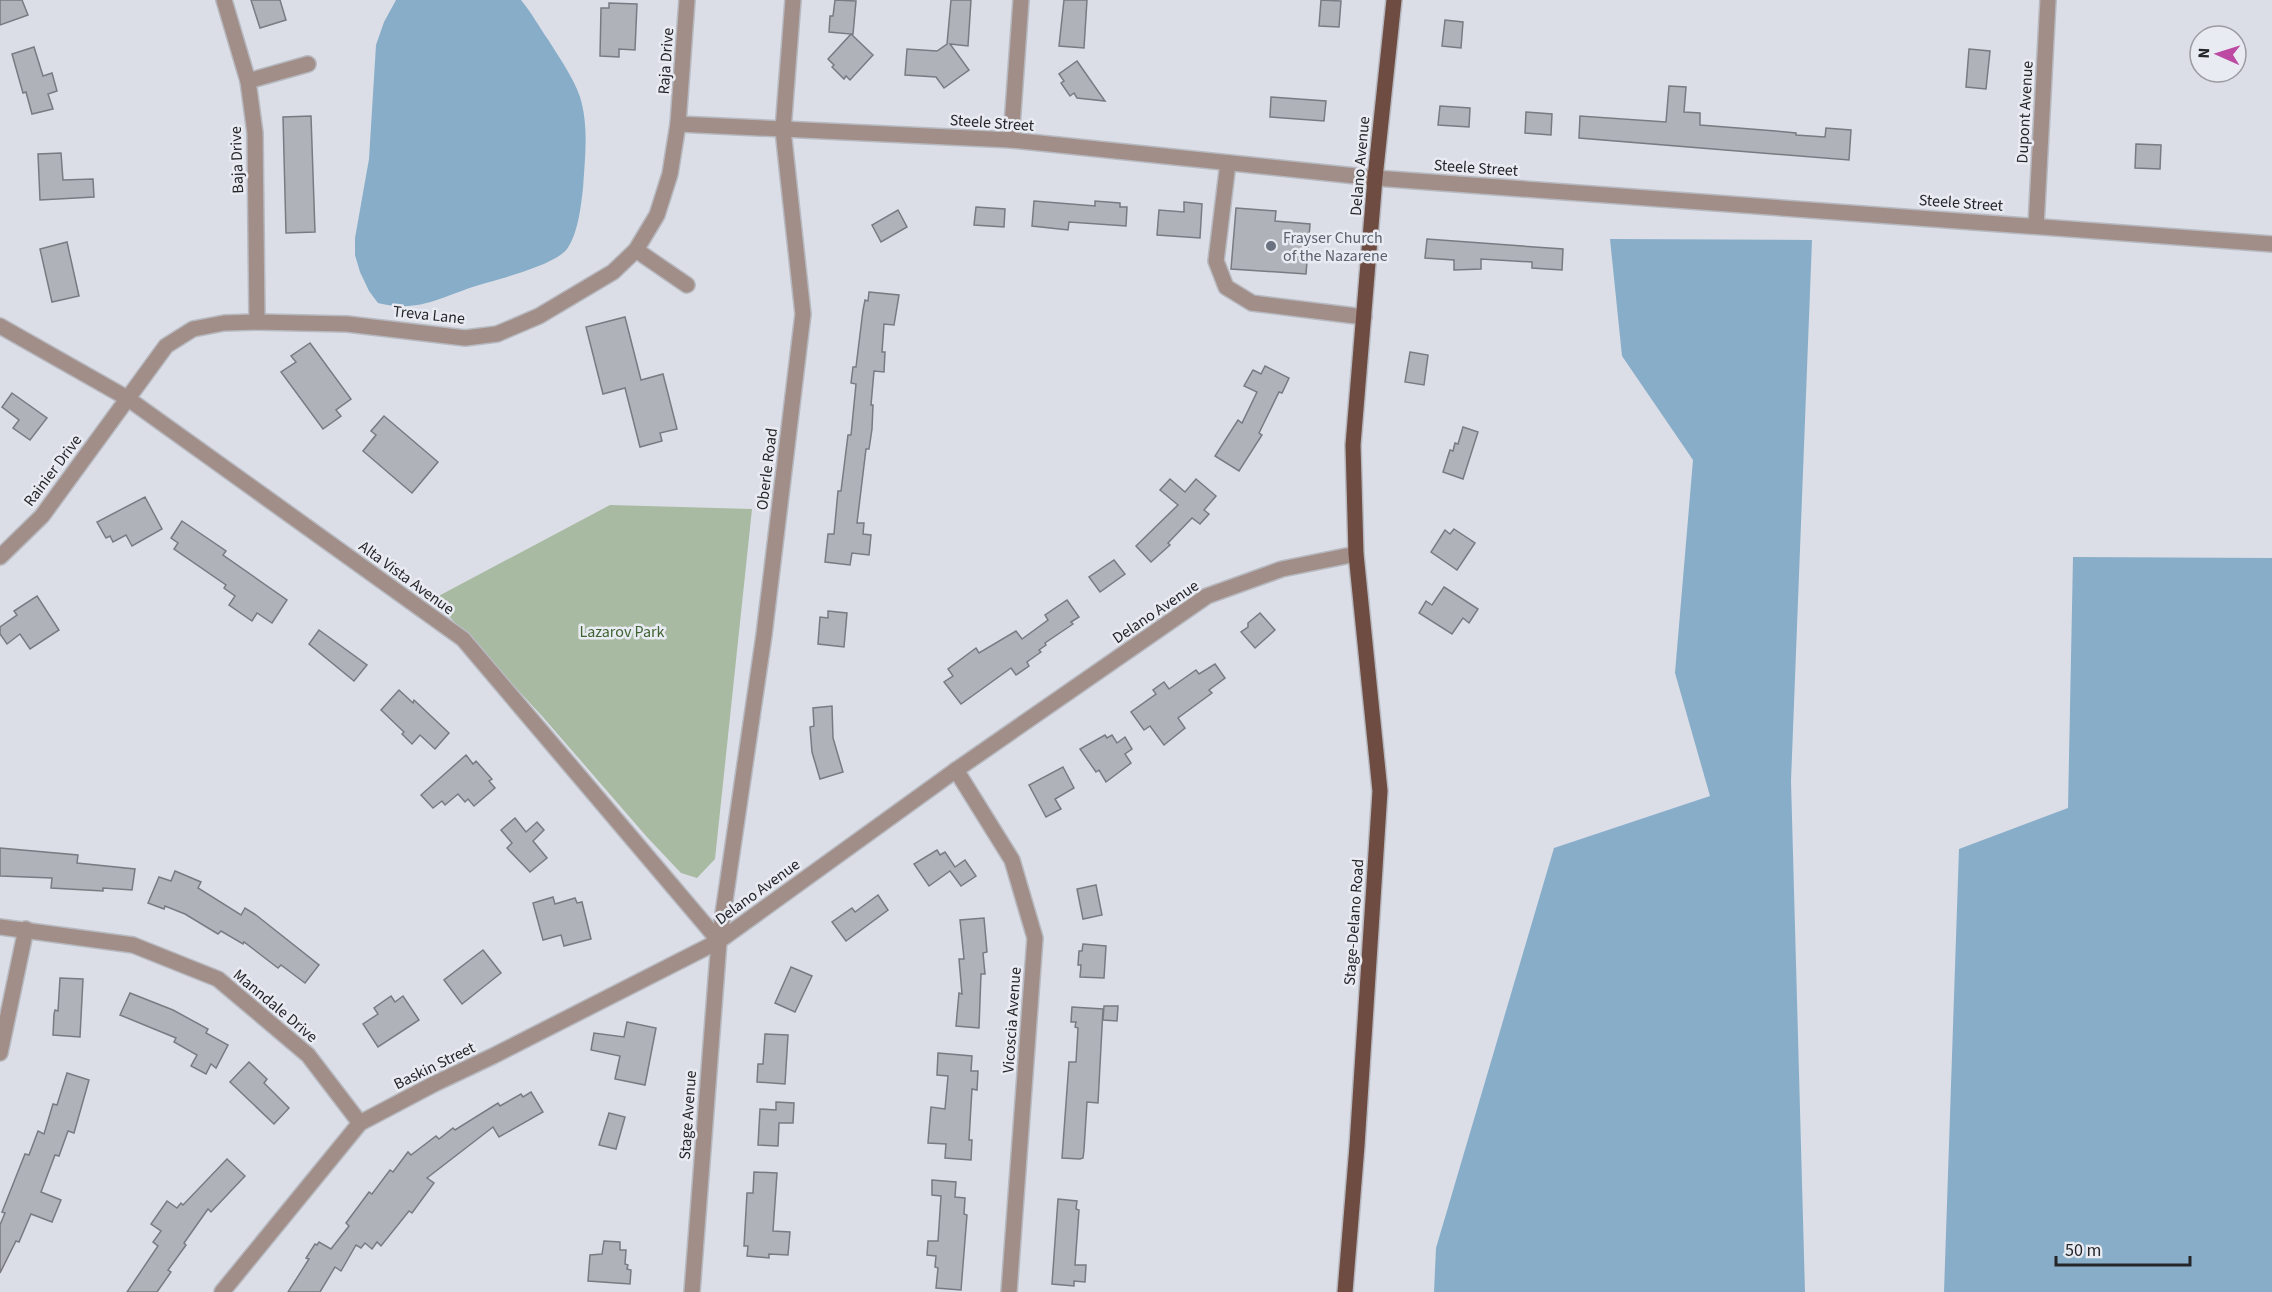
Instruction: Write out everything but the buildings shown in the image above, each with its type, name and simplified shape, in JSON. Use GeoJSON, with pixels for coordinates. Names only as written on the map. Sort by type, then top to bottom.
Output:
{"type":"FeatureCollection","features":[{"type":"Feature","properties":{"kind":"main road","name":"Delano Avenue"},"geometry":{"type":"LineString","coordinates":[[1356,554],[1353,445],[1394,0]]}},
{"type":"Feature","properties":{"kind":"main road","name":"Stage-Delano Road"},"geometry":{"type":"LineString","coordinates":[[1345,1292],[1380,791],[1356,554]]}},
{"type":"Feature","properties":{"kind":"street","name":"Baja Drive"},"geometry":{"type":"LineString","coordinates":[[224,0],[248,81],[255,134],[256,322]]}},
{"type":"Feature","properties":{"kind":"street","name":"Raja Drive"},"geometry":{"type":"LineString","coordinates":[[678,124],[687,0]]}},
{"type":"Feature","properties":{"kind":"street","name":"Oberle Road"},"geometry":{"type":"LineString","coordinates":[[719,941],[764,635],[803,314],[783,130],[793,0]]}},
{"type":"Feature","properties":{"kind":"street"},"geometry":{"type":"LineString","coordinates":[[1011,140],[1021,0]]}},
{"type":"Feature","properties":{"kind":"street","name":"Dupont Avenue"},"geometry":{"type":"LineString","coordinates":[[2036,226],[2048,0]]}},
{"type":"Feature","properties":{"kind":"street"},"geometry":{"type":"LineString","coordinates":[[248,81],[308,64]]}},
{"type":"Feature","properties":{"kind":"street","name":"Steele Street"},"geometry":{"type":"LineString","coordinates":[[678,124],[1011,140],[1376,178],[2272,244]]}},
{"type":"Feature","properties":{"kind":"street","name":"Treva Lane"},"geometry":{"type":"LineString","coordinates":[[127,398],[166,346],[193,329],[224,323],[347,324],[465,338],[497,334],[539,316],[613,272],[636,250],[657,214],[670,174],[678,124]]}},
{"type":"Feature","properties":{"kind":"street"},"geometry":{"type":"LineString","coordinates":[[1228,163],[1216,261],[1226,287],[1252,303],[1364,317]]}},
{"type":"Feature","properties":{"kind":"street"},"geometry":{"type":"LineString","coordinates":[[636,250],[687,285]]}},
{"type":"Feature","properties":{"kind":"street","name":"Alta Vista Avenue"},"geometry":{"type":"LineString","coordinates":[[0,326],[127,398],[463,639],[719,941]]}},
{"type":"Feature","properties":{"kind":"street","name":"Rainier Drive"},"geometry":{"type":"LineString","coordinates":[[0,557],[42,516],[127,398]]}},
{"type":"Feature","properties":{"kind":"street","name":"Delano Avenue"},"geometry":{"type":"LineString","coordinates":[[719,941],[956,770],[1208,596],[1282,569],[1356,554]]}},
{"type":"Feature","properties":{"kind":"street","name":"Vicoscia Avenue"},"geometry":{"type":"LineString","coordinates":[[956,770],[1012,860],[1035,938],[1009,1292]]}},
{"type":"Feature","properties":{"kind":"street","name":"Manndale Drive"},"geometry":{"type":"LineString","coordinates":[[0,927],[133,945],[218,979],[308,1055],[360,1123]]}},
{"type":"Feature","properties":{"kind":"street"},"geometry":{"type":"LineString","coordinates":[[0,1053],[26,929]]}},
{"type":"Feature","properties":{"kind":"street","name":"Baskin Street"},"geometry":{"type":"LineString","coordinates":[[222,1292],[360,1123],[719,941]]}},
{"type":"Feature","properties":{"kind":"street","name":"Stage Avenue"},"geometry":{"type":"LineString","coordinates":[[692,1292],[719,941]]}},
{"type":"Feature","properties":{"kind":"green space","name":"Lazarov Park"},"geometry":{"type":"Polygon","coordinates":[[[610,505],[752,509],[715,859],[697,878],[681,873],[542,716],[433,599],[610,505]]]}},
{"type":"Feature","properties":{"kind":"water"},"geometry":{"type":"Polygon","coordinates":[[[396,0],[521,0],[574,82],[583,108],[586,142],[580,211],[571,243],[561,255],[526,271],[430,302],[406,306],[378,303],[369,291],[355,255],[355,238],[369,159],[376,45],[384,22],[396,0]]]}},
{"type":"Feature","properties":{"kind":"water"},"geometry":{"type":"Polygon","coordinates":[[[1610,239],[1812,240],[1791,781],[1805,1292],[1434,1292],[1436,1248],[1554,848],[1710,796],[1675,673],[1693,460],[1622,356],[1610,239]]]}},
{"type":"Feature","properties":{"kind":"water"},"geometry":{"type":"Polygon","coordinates":[[[2073,557],[2272,558],[2272,1292],[1944,1292],[1959,849],[2068,808],[2073,557]]]}},
{"type":"Feature","properties":{"kind":"place","name":"Frayser Church of the Nazarene"},"geometry":{"type":"Point","coordinates":[1271,246]}}]}
